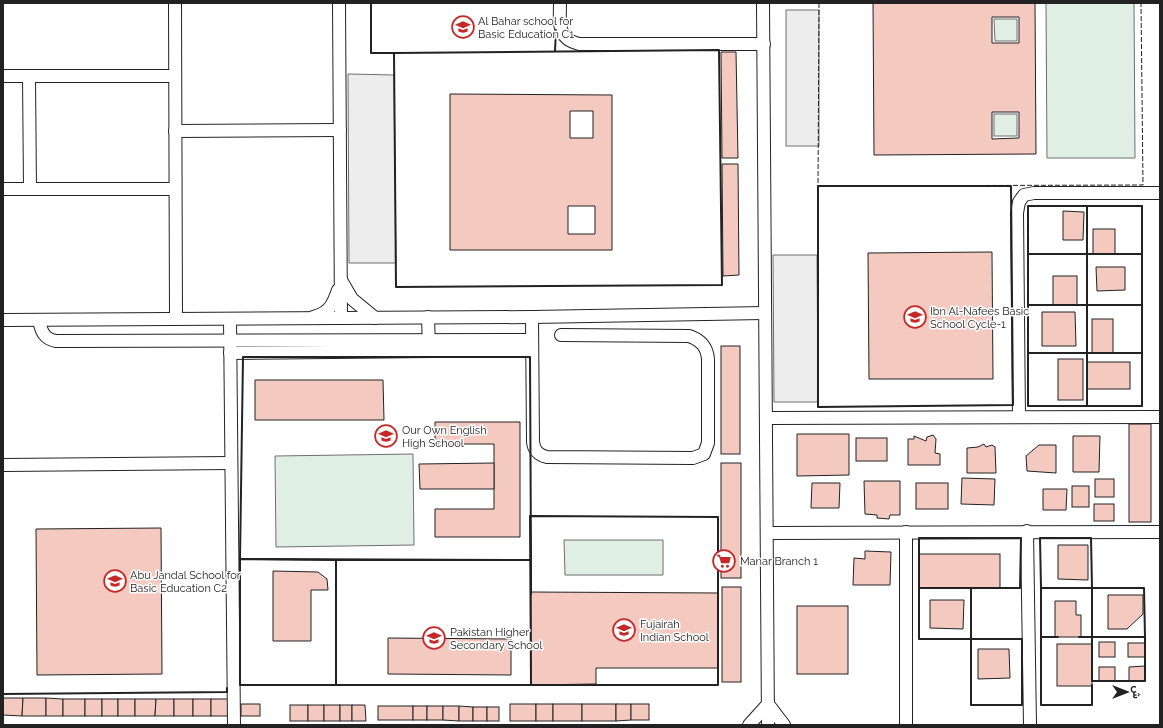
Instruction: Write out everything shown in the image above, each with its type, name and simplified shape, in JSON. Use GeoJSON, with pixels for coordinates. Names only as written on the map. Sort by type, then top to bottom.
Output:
{"type":"FeatureCollection","features":[{"type":"Feature","properties":{"kind":"street"},"geometry":{"type":"LineString","coordinates":[[167,341],[171,319],[176,189],[175,3]]}},
{"type":"Feature","properties":{"kind":"street"},"geometry":{"type":"LineString","coordinates":[[339,3],[341,318]]}},
{"type":"Feature","properties":{"kind":"street"},"geometry":{"type":"LineString","coordinates":[[560,3],[560,22],[562,34],[569,41],[579,44],[764,44]]}},
{"type":"Feature","properties":{"kind":"street"},"geometry":{"type":"LineString","coordinates":[[763,3],[768,725]]}},
{"type":"Feature","properties":{"kind":"street"},"geometry":{"type":"LineString","coordinates":[[3,76],[175,76]]}},
{"type":"Feature","properties":{"kind":"street"},"geometry":{"type":"LineString","coordinates":[[29,76],[30,189]]}},
{"type":"Feature","properties":{"kind":"street"},"geometry":{"type":"LineString","coordinates":[[175,131],[340,130]]}},
{"type":"Feature","properties":{"kind":"street"},"geometry":{"type":"LineString","coordinates":[[3,189],[176,189]]}},
{"type":"Feature","properties":{"kind":"street"},"geometry":{"type":"LineString","coordinates":[[1019,417],[1017,213],[1019,202],[1024,195],[1034,193],[1160,193]]}},
{"type":"Feature","properties":{"kind":"street"},"geometry":{"type":"LineString","coordinates":[[341,279],[352,299],[375,318]]}},
{"type":"Feature","properties":{"kind":"street"},"geometry":{"type":"LineString","coordinates":[[307,318],[323,314],[334,303],[341,279]]}},
{"type":"Feature","properties":{"kind":"street"},"geometry":{"type":"LineString","coordinates":[[3,320],[532,317],[765,313]]}},
{"type":"Feature","properties":{"kind":"street"},"geometry":{"type":"LineString","coordinates":[[681,336],[682,314]]}},
{"type":"Feature","properties":{"kind":"street"},"geometry":{"type":"LineString","coordinates":[[428,317],[429,345]]}},
{"type":"Feature","properties":{"kind":"street"},"geometry":{"type":"LineString","coordinates":[[532,317],[533,442],[535,449],[540,454],[547,457],[693,458],[701,456],[708,447],[708,359],[705,346],[701,342],[689,336],[562,335]]}},
{"type":"Feature","properties":{"kind":"street"},"geometry":{"type":"LineString","coordinates":[[86,319],[87,341]]}},
{"type":"Feature","properties":{"kind":"street"},"geometry":{"type":"LineString","coordinates":[[120,319],[120,341]]}},
{"type":"Feature","properties":{"kind":"street"},"geometry":{"type":"LineString","coordinates":[[230,319],[234,725]]}},
{"type":"Feature","properties":{"kind":"street"},"geometry":{"type":"LineString","coordinates":[[39,320],[43,334],[51,340],[532,345]]}},
{"type":"Feature","properties":{"kind":"street"},"geometry":{"type":"LineString","coordinates":[[230,353],[429,345]]}},
{"type":"Feature","properties":{"kind":"street"},"geometry":{"type":"LineString","coordinates":[[766,418],[1160,417]]}},
{"type":"Feature","properties":{"kind":"street"},"geometry":{"type":"LineString","coordinates":[[3,465],[231,463]]}},
{"type":"Feature","properties":{"kind":"street"},"geometry":{"type":"LineString","coordinates":[[767,533],[1027,531],[1160,532]]}},
{"type":"Feature","properties":{"kind":"street"},"geometry":{"type":"LineString","coordinates":[[1027,531],[1030,725]]}},
{"type":"Feature","properties":{"kind":"street"},"geometry":{"type":"LineString","coordinates":[[906,532],[906,725]]}},
{"type":"Feature","properties":{"kind":"street"},"geometry":{"type":"LineString","coordinates":[[749,725],[768,704]]}},
{"type":"Feature","properties":{"kind":"street"},"geometry":{"type":"LineString","coordinates":[[768,704],[784,725]]}},
{"type":"Feature","properties":{"kind":"green space"},"geometry":{"type":"Polygon","coordinates":[[[1046,3],[1134,3],[1135,158],[1047,158],[1046,3]]]}},
{"type":"Feature","properties":{"kind":"green space"},"geometry":{"type":"Polygon","coordinates":[[[994,19],[1017,19],[1017,41],[995,41],[994,19]]]}},
{"type":"Feature","properties":{"kind":"green space"},"geometry":{"type":"Polygon","coordinates":[[[994,114],[1017,114],[1017,136],[994,136],[994,114]]]}},
{"type":"Feature","properties":{"kind":"green space"},"geometry":{"type":"Polygon","coordinates":[[[413,454],[414,545],[276,547],[275,456],[413,454]]]}},
{"type":"Feature","properties":{"kind":"green space"},"geometry":{"type":"Polygon","coordinates":[[[564,540],[663,540],[663,575],[565,575],[564,540]]]}},
{"type":"Feature","properties":{"kind":"shaded area"},"geometry":{"type":"Polygon","coordinates":[[[786,10],[819,10],[819,146],[786,146],[786,10]]]}},
{"type":"Feature","properties":{"kind":"shaded area"},"geometry":{"type":"Polygon","coordinates":[[[348,74],[394,75],[396,263],[349,263],[348,74]]]}},
{"type":"Feature","properties":{"kind":"shaded area"},"geometry":{"type":"Polygon","coordinates":[[[773,255],[817,255],[818,402],[774,402],[773,255]]]}},
{"type":"Feature","properties":{"kind":"building"},"geometry":{"type":"Polygon","coordinates":[[[873,3],[1035,3],[1036,154],[874,155],[873,3]],[[992,17],[992,43],[1019,43],[1019,17],[992,17]],[[992,112],[992,139],[1019,138],[1019,112],[992,112]]]}},
{"type":"Feature","properties":{"kind":"building"},"geometry":{"type":"Polygon","coordinates":[[[721,52],[736,52],[738,158],[722,158],[721,52]]]}},
{"type":"Feature","properties":{"kind":"building"},"geometry":{"type":"Polygon","coordinates":[[[450,94],[612,95],[612,250],[450,250],[450,94]],[[570,111],[570,138],[593,138],[593,111],[570,111]],[[568,206],[568,234],[595,234],[595,206],[568,206]]]}},
{"type":"Feature","properties":{"kind":"building"},"geometry":{"type":"Polygon","coordinates":[[[722,164],[738,164],[739,275],[723,276],[722,164]]]}},
{"type":"Feature","properties":{"kind":"building"},"geometry":{"type":"Polygon","coordinates":[[[1063,211],[1084,212],[1083,240],[1063,240],[1063,211]]]}},
{"type":"Feature","properties":{"kind":"building"},"geometry":{"type":"Polygon","coordinates":[[[1093,229],[1115,229],[1115,254],[1093,254],[1093,229]]]}},
{"type":"Feature","properties":{"kind":"building"},"geometry":{"type":"Polygon","coordinates":[[[992,252],[993,379],[869,379],[868,253],[992,252]]]}},
{"type":"Feature","properties":{"kind":"building"},"geometry":{"type":"Polygon","coordinates":[[[1096,267],[1125,267],[1125,290],[1097,291],[1096,267]]]}},
{"type":"Feature","properties":{"kind":"building"},"geometry":{"type":"Polygon","coordinates":[[[1053,276],[1077,276],[1077,305],[1053,305],[1053,276]]]}},
{"type":"Feature","properties":{"kind":"building"},"geometry":{"type":"Polygon","coordinates":[[[1042,312],[1075,312],[1076,346],[1042,346],[1042,312]]]}},
{"type":"Feature","properties":{"kind":"building"},"geometry":{"type":"Polygon","coordinates":[[[1092,319],[1113,319],[1113,353],[1092,353],[1092,319]]]}},
{"type":"Feature","properties":{"kind":"building"},"geometry":{"type":"Polygon","coordinates":[[[721,346],[740,346],[740,454],[721,454],[721,346]]]}},
{"type":"Feature","properties":{"kind":"building"},"geometry":{"type":"Polygon","coordinates":[[[1058,359],[1083,359],[1083,400],[1058,400],[1058,359]]]}},
{"type":"Feature","properties":{"kind":"building"},"geometry":{"type":"Polygon","coordinates":[[[1087,362],[1130,362],[1130,389],[1087,389],[1087,362]]]}},
{"type":"Feature","properties":{"kind":"building"},"geometry":{"type":"Polygon","coordinates":[[[255,380],[383,380],[384,420],[255,420],[255,380]]]}},
{"type":"Feature","properties":{"kind":"building"},"geometry":{"type":"Polygon","coordinates":[[[435,422],[520,422],[520,537],[435,537],[435,509],[494,509],[494,444],[435,444],[435,422]]]}},
{"type":"Feature","properties":{"kind":"building"},"geometry":{"type":"Polygon","coordinates":[[[1129,424],[1151,424],[1151,522],[1129,522],[1129,424]]]}},
{"type":"Feature","properties":{"kind":"building"},"geometry":{"type":"Polygon","coordinates":[[[797,434],[849,434],[849,475],[797,476],[797,434]]]}},
{"type":"Feature","properties":{"kind":"building"},"geometry":{"type":"Polygon","coordinates":[[[933,435],[936,439],[935,453],[940,454],[940,465],[908,465],[908,439],[914,439],[914,436],[926,441],[927,437],[933,435]]]}},
{"type":"Feature","properties":{"kind":"building"},"geometry":{"type":"Polygon","coordinates":[[[1073,436],[1100,436],[1099,472],[1073,472],[1073,436]]]}},
{"type":"Feature","properties":{"kind":"building"},"geometry":{"type":"Polygon","coordinates":[[[856,438],[887,438],[887,461],[856,461],[856,438]]]}},
{"type":"Feature","properties":{"kind":"building"},"geometry":{"type":"Polygon","coordinates":[[[984,444],[986,447],[992,445],[995,447],[996,473],[967,473],[967,448],[978,447],[984,444]]]}},
{"type":"Feature","properties":{"kind":"building"},"geometry":{"type":"Polygon","coordinates":[[[1039,445],[1056,445],[1056,473],[1027,471],[1026,456],[1039,445]]]}},
{"type":"Feature","properties":{"kind":"building"},"geometry":{"type":"Polygon","coordinates":[[[494,463],[494,489],[420,489],[419,464],[494,463]]]}},
{"type":"Feature","properties":{"kind":"building"},"geometry":{"type":"Polygon","coordinates":[[[721,463],[741,463],[741,578],[721,578],[721,463]]]}},
{"type":"Feature","properties":{"kind":"building"},"geometry":{"type":"Polygon","coordinates":[[[962,478],[995,479],[994,505],[961,504],[962,478]]]}},
{"type":"Feature","properties":{"kind":"building"},"geometry":{"type":"Polygon","coordinates":[[[1095,479],[1114,479],[1114,497],[1095,497],[1095,479]]]}},
{"type":"Feature","properties":{"kind":"building"},"geometry":{"type":"Polygon","coordinates":[[[864,481],[900,481],[900,515],[890,515],[889,519],[877,518],[877,515],[865,514],[864,481]]]}},
{"type":"Feature","properties":{"kind":"building"},"geometry":{"type":"Polygon","coordinates":[[[812,483],[840,483],[839,508],[811,508],[812,483]]]}},
{"type":"Feature","properties":{"kind":"building"},"geometry":{"type":"Polygon","coordinates":[[[916,483],[948,483],[948,509],[916,509],[916,483]]]}},
{"type":"Feature","properties":{"kind":"building"},"geometry":{"type":"Polygon","coordinates":[[[1072,486],[1089,486],[1089,507],[1072,507],[1072,486]]]}},
{"type":"Feature","properties":{"kind":"building"},"geometry":{"type":"Polygon","coordinates":[[[1043,489],[1067,489],[1066,510],[1043,510],[1043,489]]]}},
{"type":"Feature","properties":{"kind":"building"},"geometry":{"type":"Polygon","coordinates":[[[1094,504],[1114,504],[1114,521],[1094,521],[1094,504]]]}},
{"type":"Feature","properties":{"kind":"building"},"geometry":{"type":"Polygon","coordinates":[[[161,528],[162,674],[37,675],[36,529],[161,528]]]}},
{"type":"Feature","properties":{"kind":"building"},"geometry":{"type":"Polygon","coordinates":[[[1058,545],[1088,545],[1088,580],[1058,579],[1058,545]]]}},
{"type":"Feature","properties":{"kind":"building"},"geometry":{"type":"Polygon","coordinates":[[[865,551],[891,552],[890,585],[853,585],[854,558],[865,559],[865,551]]]}},
{"type":"Feature","properties":{"kind":"building"},"geometry":{"type":"Polygon","coordinates":[[[919,554],[1000,554],[1000,588],[919,588],[919,554]]]}},
{"type":"Feature","properties":{"kind":"building"},"geometry":{"type":"Polygon","coordinates":[[[273,571],[318,572],[327,579],[328,590],[311,590],[311,641],[273,641],[273,571]]]}},
{"type":"Feature","properties":{"kind":"building"},"geometry":{"type":"Polygon","coordinates":[[[722,587],[741,587],[741,682],[722,682],[722,587]]]}},
{"type":"Feature","properties":{"kind":"building"},"geometry":{"type":"Polygon","coordinates":[[[531,592],[718,593],[718,668],[596,668],[596,684],[531,685],[531,592]]]}},
{"type":"Feature","properties":{"kind":"building"},"geometry":{"type":"Polygon","coordinates":[[[1108,595],[1143,595],[1143,614],[1127,629],[1108,629],[1108,595]]]}},
{"type":"Feature","properties":{"kind":"building"},"geometry":{"type":"Polygon","coordinates":[[[930,600],[964,600],[963,629],[930,628],[930,600]]]}},
{"type":"Feature","properties":{"kind":"building"},"geometry":{"type":"Polygon","coordinates":[[[1055,601],[1076,601],[1076,615],[1081,615],[1081,637],[1055,637],[1055,601]]]}},
{"type":"Feature","properties":{"kind":"building"},"geometry":{"type":"Polygon","coordinates":[[[797,606],[848,606],[848,674],[797,674],[797,606]]]}},
{"type":"Feature","properties":{"kind":"building"},"geometry":{"type":"Polygon","coordinates":[[[388,638],[511,639],[511,675],[388,674],[388,638]]]}},
{"type":"Feature","properties":{"kind":"building"},"geometry":{"type":"Polygon","coordinates":[[[1099,642],[1115,642],[1115,657],[1099,657],[1099,642]]]}},
{"type":"Feature","properties":{"kind":"building"},"geometry":{"type":"Polygon","coordinates":[[[1128,643],[1145,643],[1145,657],[1128,657],[1128,643]]]}},
{"type":"Feature","properties":{"kind":"building"},"geometry":{"type":"Polygon","coordinates":[[[1057,644],[1092,644],[1092,686],[1057,686],[1057,644]]]}},
{"type":"Feature","properties":{"kind":"building"},"geometry":{"type":"Polygon","coordinates":[[[978,649],[1009,649],[1010,678],[978,679],[978,649]]]}},
{"type":"Feature","properties":{"kind":"building"},"geometry":{"type":"Polygon","coordinates":[[[1145,666],[1145,681],[1129,681],[1129,667],[1145,666]]]}},
{"type":"Feature","properties":{"kind":"building"},"geometry":{"type":"Polygon","coordinates":[[[1099,667],[1115,667],[1115,681],[1099,681],[1099,667]]]}},
{"type":"Feature","properties":{"kind":"building"},"geometry":{"type":"Polygon","coordinates":[[[3,698],[23,698],[22,716],[3,715],[3,698]]]}},
{"type":"Feature","properties":{"kind":"building"},"geometry":{"type":"Polygon","coordinates":[[[23,698],[46,698],[46,716],[22,716],[23,698]]]}},
{"type":"Feature","properties":{"kind":"building"},"geometry":{"type":"Polygon","coordinates":[[[46,698],[63,699],[63,716],[46,716],[46,698]]]}},
{"type":"Feature","properties":{"kind":"building"},"geometry":{"type":"Polygon","coordinates":[[[63,699],[85,699],[85,716],[63,716],[63,699]]]}},
{"type":"Feature","properties":{"kind":"building"},"geometry":{"type":"Polygon","coordinates":[[[85,699],[102,699],[102,716],[85,716],[85,699]]]}},
{"type":"Feature","properties":{"kind":"building"},"geometry":{"type":"Polygon","coordinates":[[[102,699],[118,699],[118,716],[102,716],[102,699]]]}},
{"type":"Feature","properties":{"kind":"building"},"geometry":{"type":"Polygon","coordinates":[[[118,699],[135,699],[135,716],[118,716],[118,699]]]}},
{"type":"Feature","properties":{"kind":"building"},"geometry":{"type":"Polygon","coordinates":[[[135,699],[156,699],[155,716],[135,716],[135,699]]]}},
{"type":"Feature","properties":{"kind":"building"},"geometry":{"type":"Polygon","coordinates":[[[156,699],[174,699],[174,716],[155,716],[156,699]]]}},
{"type":"Feature","properties":{"kind":"building"},"geometry":{"type":"Polygon","coordinates":[[[174,699],[193,699],[193,716],[174,716],[174,699]]]}},
{"type":"Feature","properties":{"kind":"building"},"geometry":{"type":"Polygon","coordinates":[[[193,699],[211,699],[211,716],[193,716],[193,699]]]}},
{"type":"Feature","properties":{"kind":"building"},"geometry":{"type":"Polygon","coordinates":[[[211,699],[229,699],[229,716],[211,716],[211,699]]]}},
{"type":"Feature","properties":{"kind":"building"},"geometry":{"type":"Polygon","coordinates":[[[241,704],[260,704],[260,716],[241,716],[241,704]]]}},
{"type":"Feature","properties":{"kind":"building"},"geometry":{"type":"Polygon","coordinates":[[[510,704],[536,704],[536,721],[510,721],[510,704]]]}},
{"type":"Feature","properties":{"kind":"building"},"geometry":{"type":"Polygon","coordinates":[[[536,704],[553,704],[553,721],[536,721],[536,704]]]}},
{"type":"Feature","properties":{"kind":"building"},"geometry":{"type":"Polygon","coordinates":[[[553,704],[582,704],[582,721],[553,721],[553,704]]]}},
{"type":"Feature","properties":{"kind":"building"},"geometry":{"type":"Polygon","coordinates":[[[582,704],[616,704],[616,721],[582,721],[582,704]]]}},
{"type":"Feature","properties":{"kind":"building"},"geometry":{"type":"Polygon","coordinates":[[[616,704],[631,704],[631,720],[616,721],[616,704]]]}},
{"type":"Feature","properties":{"kind":"building"},"geometry":{"type":"Polygon","coordinates":[[[631,704],[649,704],[649,720],[631,720],[631,704]]]}},
{"type":"Feature","properties":{"kind":"building"},"geometry":{"type":"Polygon","coordinates":[[[290,705],[308,705],[308,721],[290,721],[290,705]]]}},
{"type":"Feature","properties":{"kind":"building"},"geometry":{"type":"Polygon","coordinates":[[[308,705],[324,705],[324,721],[308,721],[308,705]]]}},
{"type":"Feature","properties":{"kind":"building"},"geometry":{"type":"Polygon","coordinates":[[[324,705],[340,705],[340,721],[324,721],[324,705]]]}},
{"type":"Feature","properties":{"kind":"building"},"geometry":{"type":"Polygon","coordinates":[[[340,705],[352,705],[352,721],[340,721],[340,705]]]}},
{"type":"Feature","properties":{"kind":"building"},"geometry":{"type":"Polygon","coordinates":[[[352,705],[365,705],[366,721],[352,721],[352,705]]]}},
{"type":"Feature","properties":{"kind":"building"},"geometry":{"type":"Polygon","coordinates":[[[378,706],[413,706],[413,720],[378,720],[378,706]]]}},
{"type":"Feature","properties":{"kind":"building"},"geometry":{"type":"Polygon","coordinates":[[[413,706],[427,706],[427,720],[413,720],[413,706]]]}},
{"type":"Feature","properties":{"kind":"building"},"geometry":{"type":"Polygon","coordinates":[[[427,706],[443,706],[443,720],[427,720],[427,706]]]}},
{"type":"Feature","properties":{"kind":"building"},"geometry":{"type":"Polygon","coordinates":[[[443,706],[459,706],[459,721],[443,720],[443,706]]]}},
{"type":"Feature","properties":{"kind":"building"},"geometry":{"type":"Polygon","coordinates":[[[459,706],[473,707],[473,721],[459,721],[459,706]]]}},
{"type":"Feature","properties":{"kind":"building"},"geometry":{"type":"Polygon","coordinates":[[[473,707],[487,707],[487,721],[473,721],[473,707]]]}},
{"type":"Feature","properties":{"kind":"building"},"geometry":{"type":"Polygon","coordinates":[[[487,707],[499,707],[499,721],[487,721],[487,707]]]}},
{"type":"Feature","properties":{"kind":"fence"},"geometry":{"type":"LineString","coordinates":[[819,3],[818,186],[1143,185],[1141,3]]}},
{"type":"Feature","properties":{"kind":"wall"},"geometry":{"type":"LineString","coordinates":[[371,3],[371,53],[395,53]]}},
{"type":"Feature","properties":{"kind":"wall"},"geometry":{"type":"LineString","coordinates":[[555,51],[556,30]]}},
{"type":"Feature","properties":{"kind":"wall"},"geometry":{"type":"LineString","coordinates":[[719,50],[722,285],[396,287],[394,53],[719,50]]}},
{"type":"Feature","properties":{"kind":"wall"},"geometry":{"type":"LineString","coordinates":[[818,186],[1011,186],[1013,405],[818,407],[818,186]]}},
{"type":"Feature","properties":{"kind":"wall"},"geometry":{"type":"LineString","coordinates":[[1028,206],[1087,206],[1087,254],[1028,254],[1028,206]]}},
{"type":"Feature","properties":{"kind":"wall"},"geometry":{"type":"LineString","coordinates":[[1087,206],[1142,206],[1142,254],[1087,254],[1087,206]]}},
{"type":"Feature","properties":{"kind":"wall"},"geometry":{"type":"LineString","coordinates":[[1028,254],[1087,254],[1087,305],[1028,305],[1028,254]]}},
{"type":"Feature","properties":{"kind":"wall"},"geometry":{"type":"LineString","coordinates":[[1087,254],[1142,254],[1142,305],[1087,305],[1087,254]]}},
{"type":"Feature","properties":{"kind":"wall"},"geometry":{"type":"LineString","coordinates":[[1028,305],[1087,305],[1087,353],[1028,353],[1028,305]]}},
{"type":"Feature","properties":{"kind":"wall"},"geometry":{"type":"LineString","coordinates":[[1087,305],[1142,305],[1142,353],[1087,353],[1087,305]]}},
{"type":"Feature","properties":{"kind":"wall"},"geometry":{"type":"LineString","coordinates":[[1028,353],[1087,353],[1087,406],[1028,406],[1028,353]]}},
{"type":"Feature","properties":{"kind":"wall"},"geometry":{"type":"LineString","coordinates":[[1087,353],[1142,353],[1142,406],[1087,406],[1087,353]]}},
{"type":"Feature","properties":{"kind":"wall"},"geometry":{"type":"LineString","coordinates":[[243,357],[530,357],[531,560],[240,559],[243,357]]}},
{"type":"Feature","properties":{"kind":"wall"},"geometry":{"type":"LineString","coordinates":[[530,516],[718,517],[718,685],[531,685],[530,516]]}},
{"type":"Feature","properties":{"kind":"wall"},"geometry":{"type":"LineString","coordinates":[[919,538],[1021,538],[1020,588],[919,588],[919,538]]}},
{"type":"Feature","properties":{"kind":"wall"},"geometry":{"type":"LineString","coordinates":[[1040,538],[1091,538],[1092,588],[1041,588],[1040,538]]}},
{"type":"Feature","properties":{"kind":"wall"},"geometry":{"type":"LineString","coordinates":[[336,685],[336,560],[240,559],[240,685],[531,685],[531,682]]}},
{"type":"Feature","properties":{"kind":"wall"},"geometry":{"type":"LineString","coordinates":[[336,685],[336,560],[531,560],[531,594]]}},
{"type":"Feature","properties":{"kind":"wall"},"geometry":{"type":"LineString","coordinates":[[919,588],[971,588],[971,639],[919,639],[919,588]]}},
{"type":"Feature","properties":{"kind":"wall"},"geometry":{"type":"LineString","coordinates":[[1058,637],[1041,637],[1041,588],[1092,588],[1092,647]]}},
{"type":"Feature","properties":{"kind":"wall"},"geometry":{"type":"LineString","coordinates":[[1079,637],[1087,637],[1096,637],[1145,637],[1144,588],[1092,588],[1092,637]]}},
{"type":"Feature","properties":{"kind":"wall"},"geometry":{"type":"LineString","coordinates":[[1057,637],[1041,637],[1041,705],[1092,705],[1092,685]]}},
{"type":"Feature","properties":{"kind":"wall"},"geometry":{"type":"LineString","coordinates":[[1080,637],[1092,637]]}},
{"type":"Feature","properties":{"kind":"wall"},"geometry":{"type":"LineString","coordinates":[[1092,637],[1145,637],[1145,681],[1092,681],[1092,637]]}},
{"type":"Feature","properties":{"kind":"wall"},"geometry":{"type":"LineString","coordinates":[[971,639],[1022,639],[1022,705],[971,705],[971,639]]}},
{"type":"Feature","properties":{"kind":"wall"},"geometry":{"type":"LineString","coordinates":[[3,694],[227,692],[227,688]]}},
{"type":"Feature","properties":{"kind":"place","name":"Al Bahar school for Basic Education C1"},"geometry":{"type":"Point","coordinates":[463,27]}},
{"type":"Feature","properties":{"kind":"place","name":"Ibn Al-Nafees Basic School Cycle-1"},"geometry":{"type":"Point","coordinates":[915,317]}},
{"type":"Feature","properties":{"kind":"place","name":"Our Own English High School"},"geometry":{"type":"Point","coordinates":[386,436]}},
{"type":"Feature","properties":{"kind":"place","name":"Manar Branch 1"},"geometry":{"type":"Point","coordinates":[724,561]}},
{"type":"Feature","properties":{"kind":"place","name":"Abu Jandal School for Basic Education C2"},"geometry":{"type":"Point","coordinates":[115,581]}},
{"type":"Feature","properties":{"kind":"place","name":"Fujairah Indian School"},"geometry":{"type":"Point","coordinates":[624,630]}},
{"type":"Feature","properties":{"kind":"place","name":"Pakistan Higher Secondary School"},"geometry":{"type":"Point","coordinates":[434,638]}}]}
